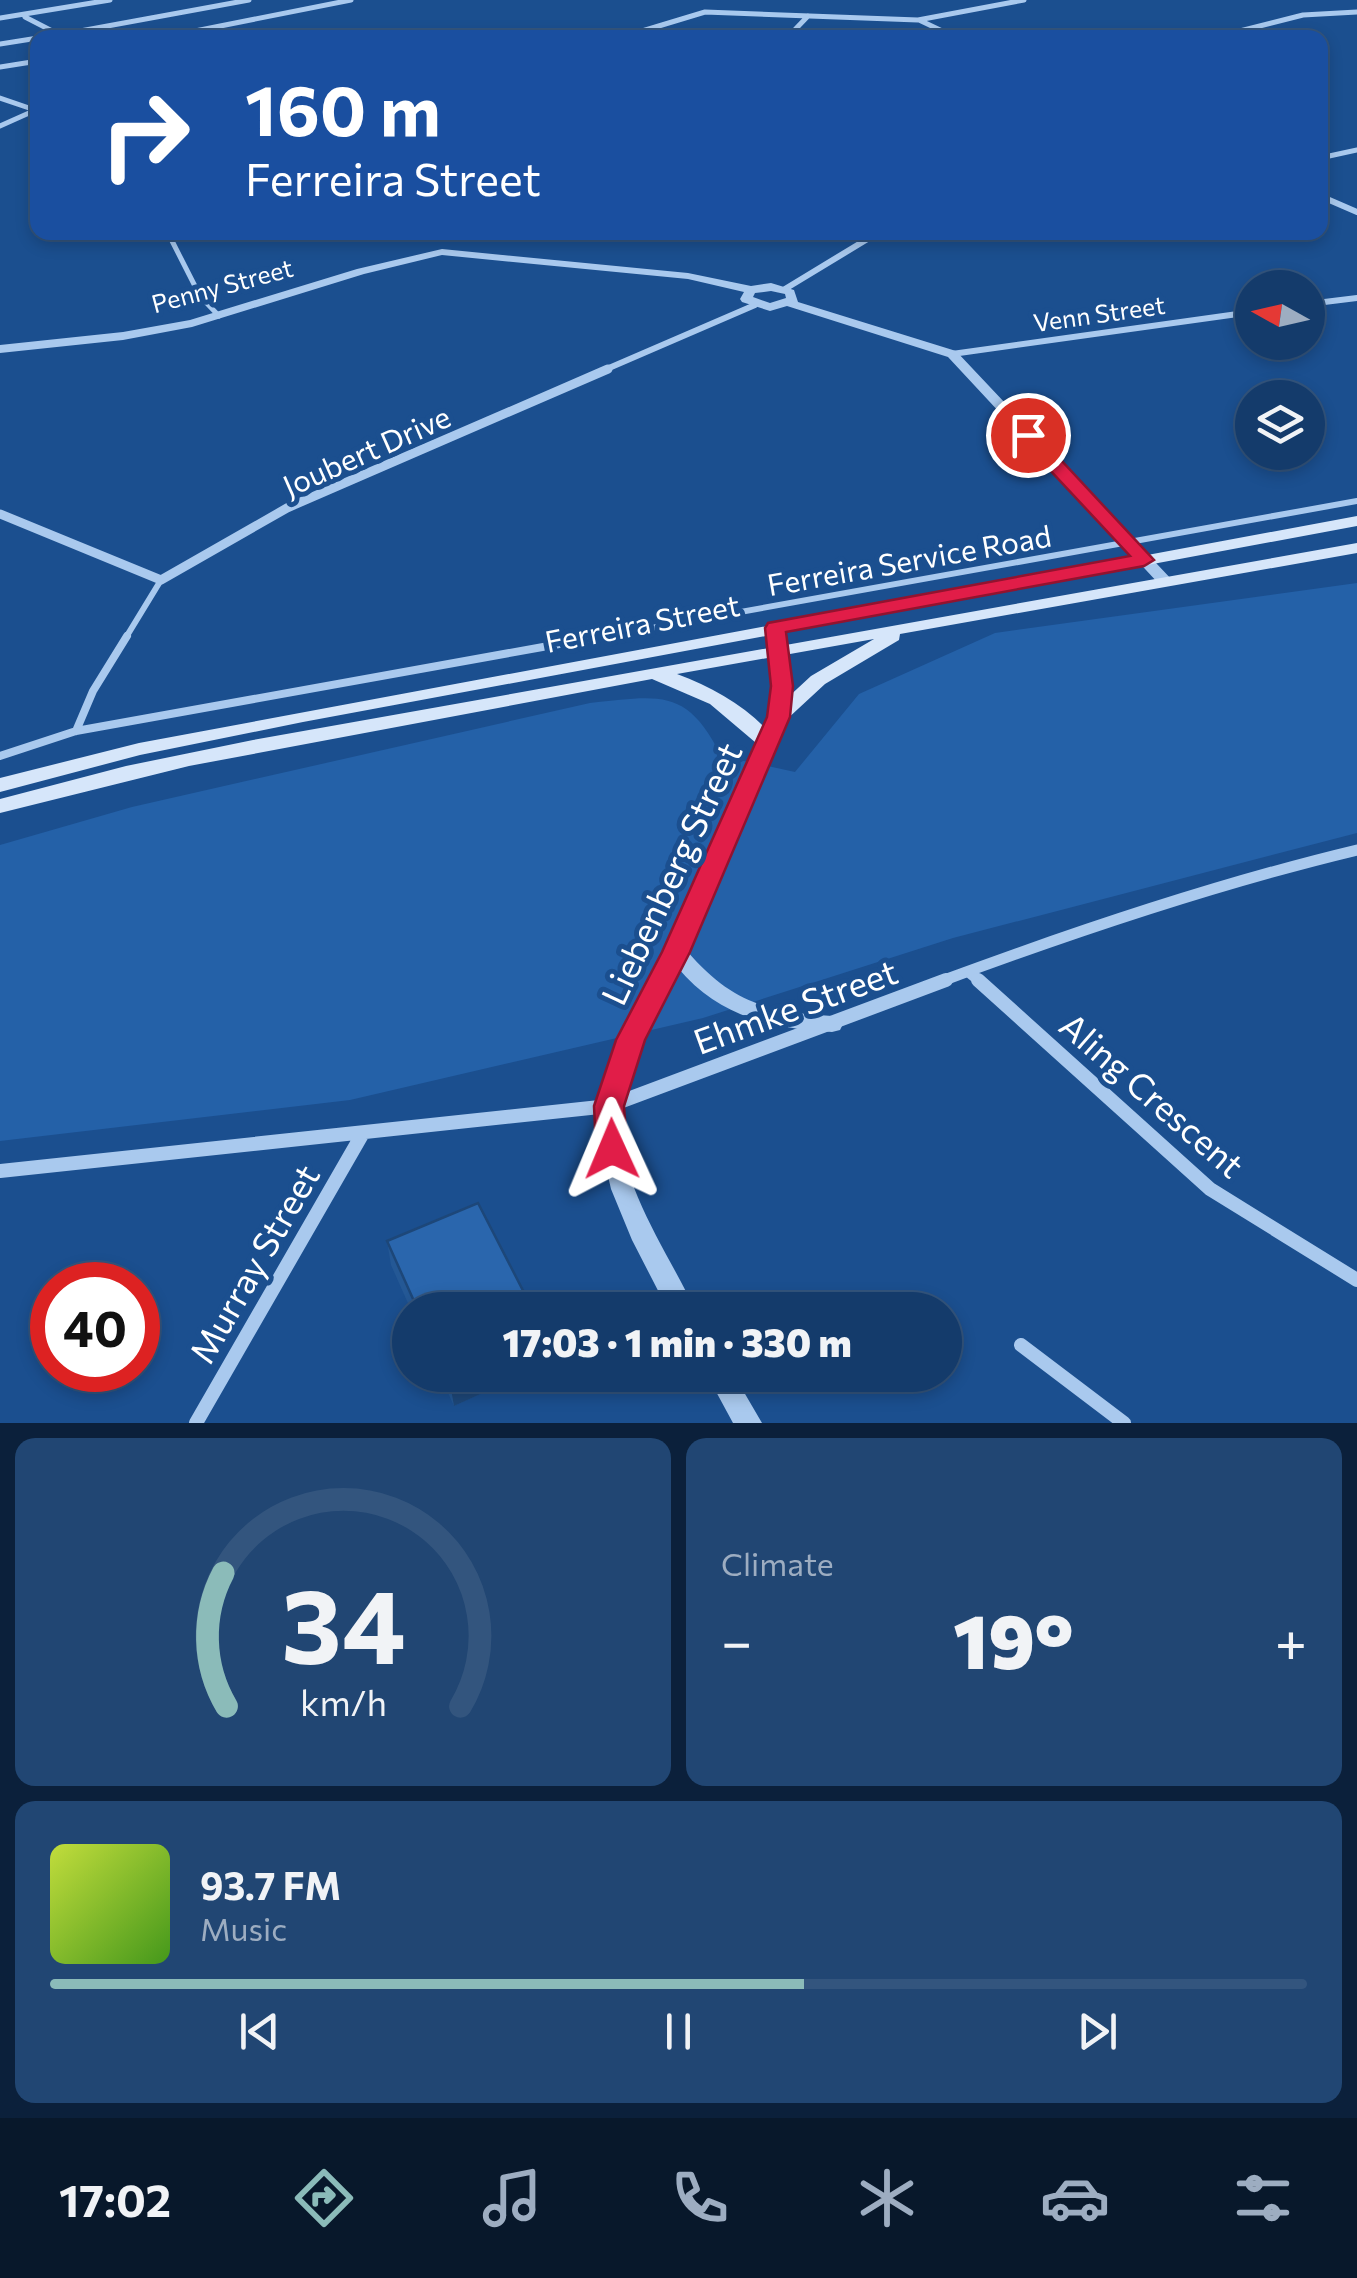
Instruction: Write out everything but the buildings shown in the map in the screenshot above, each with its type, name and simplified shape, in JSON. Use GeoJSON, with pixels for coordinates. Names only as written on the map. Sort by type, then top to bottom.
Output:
{"type":"FeatureCollection","features":[{"type":"Feature","properties":{"kind":"main road","name":"Ferreira Street"},"geometry":{"type":"LineString","coordinates":[[0,785],[266,723],[777,638],[1144,560],[1357,521]]}},
{"type":"Feature","properties":{"kind":"main road","name":"Ferreira Street"},"geometry":{"type":"LineString","coordinates":[[0,806],[174,763],[652,673],[777,638],[912,626],[1357,548]]}},
{"type":"Feature","properties":{"kind":"main road"},"geometry":{"type":"LineString","coordinates":[[778,717],[818,680],[912,626]]}},
{"type":"Feature","properties":{"kind":"main road"},"geometry":{"type":"LineString","coordinates":[[652,673],[716,696],[739,712],[768,744]]}},
{"type":"Feature","properties":{"kind":"street"},"geometry":{"type":"LineString","coordinates":[[0,18],[110,0]]}},
{"type":"Feature","properties":{"kind":"street"},"geometry":{"type":"LineString","coordinates":[[92,30],[249,0]]}},
{"type":"Feature","properties":{"kind":"street"},"geometry":{"type":"LineString","coordinates":[[200,30],[351,0]]}},
{"type":"Feature","properties":{"kind":"street"},"geometry":{"type":"LineString","coordinates":[[645,30],[705,12],[918,20],[1024,0]]}},
{"type":"Feature","properties":{"kind":"street"},"geometry":{"type":"LineString","coordinates":[[1244,30],[1292,18],[1357,12]]}},
{"type":"Feature","properties":{"kind":"street"},"geometry":{"type":"LineString","coordinates":[[24,16],[50,30]]}},
{"type":"Feature","properties":{"kind":"street"},"geometry":{"type":"LineString","coordinates":[[795,30],[808,16]]}},
{"type":"Feature","properties":{"kind":"street"},"geometry":{"type":"LineString","coordinates":[[918,20],[940,30]]}},
{"type":"Feature","properties":{"kind":"street"},"geometry":{"type":"LineString","coordinates":[[0,44],[30,40]]}},
{"type":"Feature","properties":{"kind":"street"},"geometry":{"type":"LineString","coordinates":[[0,67],[30,62]]}},
{"type":"Feature","properties":{"kind":"street"},"geometry":{"type":"LineString","coordinates":[[0,98],[30,108]]}},
{"type":"Feature","properties":{"kind":"street"},"geometry":{"type":"LineString","coordinates":[[0,126],[30,113]]}},
{"type":"Feature","properties":{"kind":"street"},"geometry":{"type":"LineString","coordinates":[[1328,156],[1357,150]]}},
{"type":"Feature","properties":{"kind":"street"},"geometry":{"type":"LineString","coordinates":[[1328,199],[1357,212]]}},
{"type":"Feature","properties":{"kind":"street"},"geometry":{"type":"LineString","coordinates":[[751,290],[746,299],[755,305],[778,307],[787,296],[868,240]]}},
{"type":"Feature","properties":{"kind":"street","name":"Penny Street"},"geometry":{"type":"LineString","coordinates":[[0,349],[123,336],[219,316],[361,271],[442,252],[688,276],[787,296]]}},
{"type":"Feature","properties":{"kind":"street"},"geometry":{"type":"LineString","coordinates":[[787,296],[952,354],[1165,581]]}},
{"type":"Feature","properties":{"kind":"street"},"geometry":{"type":"LineString","coordinates":[[1325,302],[1357,298]]}},
{"type":"Feature","properties":{"kind":"street","name":"Joubert Drive"},"geometry":{"type":"LineString","coordinates":[[161,580],[287,508],[755,305]]}},
{"type":"Feature","properties":{"kind":"street","name":"Venn Street"},"geometry":{"type":"LineString","coordinates":[[952,354],[1235,314]]}},
{"type":"Feature","properties":{"kind":"street"},"geometry":{"type":"LineString","coordinates":[[0,514],[161,580]]}},
{"type":"Feature","properties":{"kind":"street","name":"Liebenberg Street"},"geometry":{"type":"LineString","coordinates":[[672,1292],[648,1250],[612,1149],[609,1106],[630,1040],[676,952],[778,717],[777,638]]}},
{"type":"Feature","properties":{"kind":"street","name":"Ehmke Street"},"geometry":{"type":"LineString","coordinates":[[0,1171],[609,1106],[1045,942],[1286,867],[1357,850]]}},
{"type":"Feature","properties":{"kind":"street"},"geometry":{"type":"LineString","coordinates":[[676,952],[699,982],[754,1015],[832,1024]]}},
{"type":"Feature","properties":{"kind":"street","name":"Aling Crescent"},"geometry":{"type":"LineString","coordinates":[[970,973],[1210,1189],[1357,1280]]}},
{"type":"Feature","properties":{"kind":"street","name":"Murray Street"},"geometry":{"type":"LineString","coordinates":[[196,1423],[363,1133]]}},
{"type":"Feature","properties":{"kind":"street"},"geometry":{"type":"LineString","coordinates":[[1021,1345],[1124,1423]]}},
{"type":"Feature","properties":{"kind":"street"},"geometry":{"type":"LineString","coordinates":[[730,1392],[748,1423]]}},
{"type":"Feature","properties":{"kind":"lane"},"geometry":{"type":"LineString","coordinates":[[174,240],[184,252],[200,301],[219,316]]}},
{"type":"Feature","properties":{"kind":"lane","name":"Ferreira Service Road"},"geometry":{"type":"LineString","coordinates":[[0,756],[76,731],[1357,501]]}},
{"type":"Feature","properties":{"kind":"lane","name":"Joubert Drive"},"geometry":{"type":"LineString","coordinates":[[76,731],[93,691],[161,580]]}},
{"type":"Feature","properties":{"kind":"shaded area"},"geometry":{"type":"Polygon","coordinates":[[[1357,583],[1357,833],[953,938],[703,1018],[350,1100],[0,1141],[0,845],[132,807],[614,700],[669,701],[696,718],[721,756],[795,772],[859,694],[995,633],[1357,583]]]}},
{"type":"Feature","properties":{"kind":"route"},"geometry":{"type":"LineString","coordinates":[[612,1149],[609,1106],[630,1040],[676,952],[778,717],[782,686],[775,628],[1144,560],[1028,435]]}}]}
